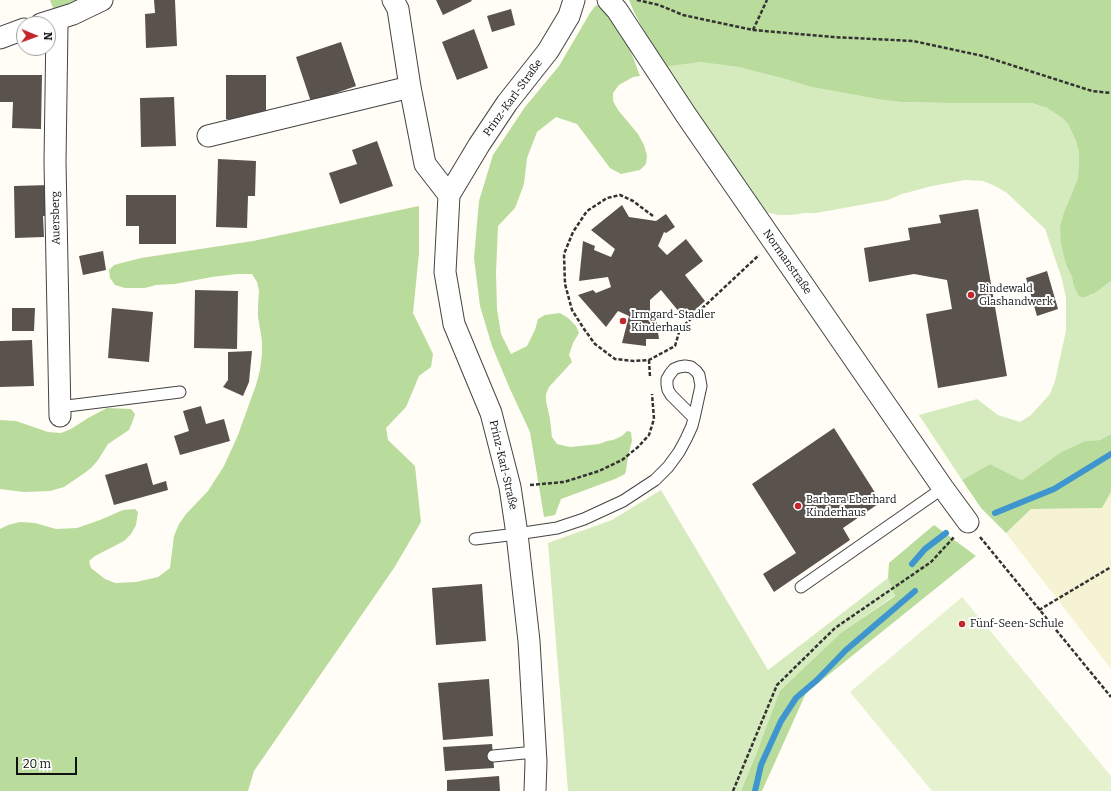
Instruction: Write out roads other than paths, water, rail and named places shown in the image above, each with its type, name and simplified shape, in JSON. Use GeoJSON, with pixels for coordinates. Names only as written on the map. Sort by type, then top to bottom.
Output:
{"type":"FeatureCollection","features":[{"type":"Feature","properties":{"kind":"street","name":"Auersberg"},"geometry":{"type":"LineString","coordinates":[[56,19],[73,14],[102,0]]}},
{"type":"Feature","properties":{"kind":"street"},"geometry":{"type":"LineString","coordinates":[[393,0],[398,9],[410,87],[425,164],[449,195]]}},
{"type":"Feature","properties":{"kind":"street","name":"Prinz-Karl-Straße"},"geometry":{"type":"LineString","coordinates":[[535,791],[536,762],[529,641],[510,487],[491,412],[454,324],[445,272],[449,195],[479,145],[507,103],[548,51],[568,16],[574,0]]}},
{"type":"Feature","properties":{"kind":"street","name":"Normanstraße"},"geometry":{"type":"LineString","coordinates":[[608,0],[617,10],[686,115],[968,522]]}},
{"type":"Feature","properties":{"kind":"street","name":"Auersberg"},"geometry":{"type":"LineString","coordinates":[[56,25],[55,162],[60,412]]}},
{"type":"Feature","properties":{"kind":"street"},"geometry":{"type":"LineString","coordinates":[[0,38],[16,32]]}},
{"type":"Feature","properties":{"kind":"street"},"geometry":{"type":"LineString","coordinates":[[208,136],[410,87]]}},
{"type":"Feature","properties":{"kind":"lane"},"geometry":{"type":"LineString","coordinates":[[60,412],[180,392]]}},
{"type":"Feature","properties":{"kind":"lane"},"geometry":{"type":"LineString","coordinates":[[475,539],[557,528],[584,519],[624,501],[655,480],[668,467],[686,439],[694,418]]}},
{"type":"Feature","properties":{"kind":"lane"},"geometry":{"type":"LineString","coordinates":[[801,588],[943,488]]}},
{"type":"Feature","properties":{"kind":"lane"},"geometry":{"type":"LineString","coordinates":[[493,756],[535,752]]}},
{"type":"Feature","properties":{"kind":"waterway"},"geometry":{"type":"LineString","coordinates":[[995,513],[1054,489],[1111,454]]}},
{"type":"Feature","properties":{"kind":"waterway"},"geometry":{"type":"LineString","coordinates":[[912,564],[925,549],[946,533]]}},
{"type":"Feature","properties":{"kind":"waterway"},"geometry":{"type":"LineString","coordinates":[[755,791],[761,765],[781,721],[796,698],[817,680],[846,650],[915,591]]}},
{"type":"Feature","properties":{"kind":"place","name":"Bindewald Glashandwerk"},"geometry":{"type":"Point","coordinates":[971,295]}},
{"type":"Feature","properties":{"kind":"place","name":"Irmgard-Stadler Kinderhaus"},"geometry":{"type":"Point","coordinates":[623,321]}},
{"type":"Feature","properties":{"kind":"place","name":"Barbara Eberhard Kinderhaus"},"geometry":{"type":"Point","coordinates":[798,506]}},
{"type":"Feature","properties":{"kind":"place","name":"Fünf-Seen-Schule"},"geometry":{"type":"Point","coordinates":[962,624]}}]}
